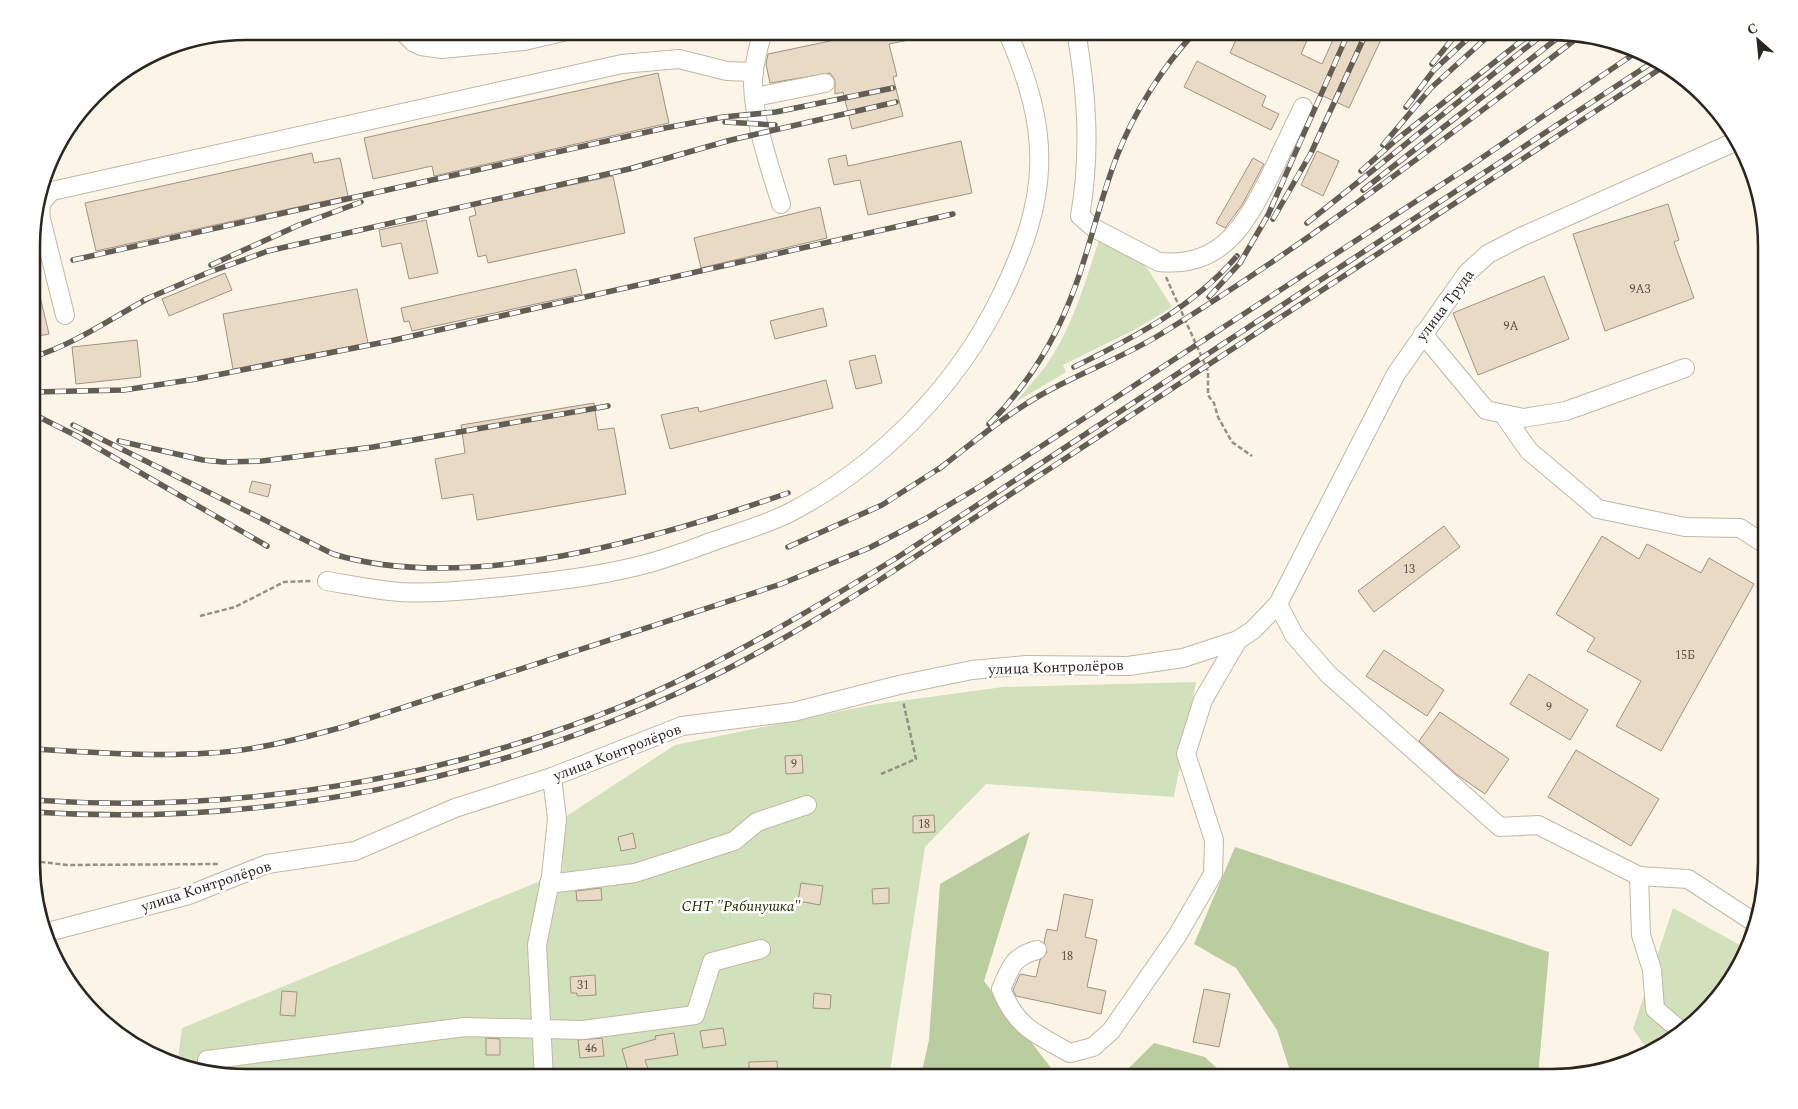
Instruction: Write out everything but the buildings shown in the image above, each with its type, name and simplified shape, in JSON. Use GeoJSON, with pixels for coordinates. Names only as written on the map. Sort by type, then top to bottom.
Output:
{"type":"FeatureCollection","features":[{"type":"Feature","properties":{"kind":"street"},"geometry":{"type":"LineString","coordinates":[[413,40],[421,46],[442,49],[528,40]]}},
{"type":"Feature","properties":{"kind":"street"},"geometry":{"type":"LineString","coordinates":[[761,40],[754,72],[755,97],[761,133],[781,204]]}},
{"type":"Feature","properties":{"kind":"street"},"geometry":{"type":"LineString","coordinates":[[327,581],[402,592],[462,591],[525,584],[640,566],[787,514],[842,481],[869,460],[940,391],[965,357],[1000,300],[1030,223],[1038,191],[1040,140],[1027,82],[1011,40]]}},
{"type":"Feature","properties":{"kind":"street"},"geometry":{"type":"LineString","coordinates":[[1077,40],[1087,106],[1085,188],[1080,216],[1094,228],[1159,262],[1171,263],[1194,260],[1207,255],[1232,239],[1252,212],[1303,107]]}},
{"type":"Feature","properties":{"kind":"street"},"geometry":{"type":"LineString","coordinates":[[46,196],[52,191],[622,64],[679,59],[726,71],[754,72]]}},
{"type":"Feature","properties":{"kind":"street"},"geometry":{"type":"LineString","coordinates":[[755,97],[825,83]]}},
{"type":"Feature","properties":{"kind":"street","name":"улица Труда"},"geometry":{"type":"LineString","coordinates":[[1278,604],[1396,374],[1454,288],[1467,273],[1488,254],[1730,144]]}},
{"type":"Feature","properties":{"kind":"street"},"geometry":{"type":"LineString","coordinates":[[42,221],[65,315]]}},
{"type":"Feature","properties":{"kind":"street"},"geometry":{"type":"LineString","coordinates":[[1423,334],[1486,410],[1524,418],[1566,411],[1685,368]]}},
{"type":"Feature","properties":{"kind":"street"},"geometry":{"type":"LineString","coordinates":[[1504,414],[1529,452],[1598,509],[1685,527],[1740,528],[1758,540]]}},
{"type":"Feature","properties":{"kind":"street"},"geometry":{"type":"LineString","coordinates":[[1278,604],[1294,635],[1328,674],[1500,827],[1538,825],[1639,876],[1688,879],[1750,919]]}},
{"type":"Feature","properties":{"kind":"street","name":"улица Контролёров"},"geometry":{"type":"LineString","coordinates":[[52,931],[188,895],[266,864],[355,851],[455,808],[552,777],[682,726],[793,712],[939,676],[1001,667],[1128,666],[1208,652],[1238,640],[1253,630],[1278,604]]}},
{"type":"Feature","properties":{"kind":"street"},"geometry":{"type":"LineString","coordinates":[[1037,950],[1020,955],[1009,970],[1001,989],[1007,1004],[1018,1020],[1070,1053],[1093,1046],[1111,1030],[1133,1001],[1177,936],[1212,874],[1214,840],[1186,754],[1202,700],[1238,640]]}},
{"type":"Feature","properties":{"kind":"street"},"geometry":{"type":"LineString","coordinates":[[544,1069],[537,945],[549,884],[557,819],[552,777]]}},
{"type":"Feature","properties":{"kind":"street"},"geometry":{"type":"LineString","coordinates":[[549,884],[635,873],[734,841],[756,822],[807,805]]}},
{"type":"Feature","properties":{"kind":"street"},"geometry":{"type":"LineString","coordinates":[[1639,876],[1641,935],[1652,970],[1655,1009],[1676,1027]]}},
{"type":"Feature","properties":{"kind":"street"},"geometry":{"type":"LineString","coordinates":[[207,1060],[465,1027],[583,1030],[695,1015],[712,962],[761,949]]}},
{"type":"Feature","properties":{"kind":"path"},"geometry":{"type":"LineString","coordinates":[[1159,262],[1208,371],[1208,395],[1214,403],[1218,417],[1232,442],[1252,456]]}},
{"type":"Feature","properties":{"kind":"path"},"geometry":{"type":"LineString","coordinates":[[200,616],[235,607],[284,582],[327,581]]}},
{"type":"Feature","properties":{"kind":"path"},"geometry":{"type":"LineString","coordinates":[[881,774],[916,759],[899,685]]}},
{"type":"Feature","properties":{"kind":"path"},"geometry":{"type":"LineString","coordinates":[[40,862],[67,865],[227,864]]}},
{"type":"Feature","properties":{"kind":"green space"},"geometry":{"type":"Polygon","coordinates":[[[1099,240],[1138,260],[1147,268],[1172,307],[1134,330],[1063,365],[1066,372],[1016,402],[1045,367],[1063,337],[1077,305],[1099,240]]]}},
{"type":"Feature","properties":{"kind":"green space","name":"СНТ \"Рябинушка\""},"geometry":{"type":"Polygon","coordinates":[[[1196,682],[1174,797],[986,784],[925,847],[890,1069],[232,1069],[206,1065],[178,1057],[182,1028],[562,872],[565,817],[675,745],[871,705],[1003,687],[1196,682]]]}},
{"type":"Feature","properties":{"kind":"green space"},"geometry":{"type":"Polygon","coordinates":[[[1030,832],[984,981],[1052,1069],[922,1069],[929,1040],[940,884],[1030,832]]]}},
{"type":"Feature","properties":{"kind":"green space"},"geometry":{"type":"Polygon","coordinates":[[[1235,847],[1549,952],[1539,1069],[1289,1069],[1277,1030],[1236,968],[1194,944],[1235,847]]]}},
{"type":"Feature","properties":{"kind":"green space"},"geometry":{"type":"Polygon","coordinates":[[[1673,908],[1741,945],[1723,978],[1707,999],[1688,1018],[1667,1034],[1645,1047],[1633,1029],[1673,908]]]}},
{"type":"Feature","properties":{"kind":"green space"},"geometry":{"type":"Polygon","coordinates":[[[1154,1043],[1205,1057],[1218,1069],[1128,1069],[1154,1043]]]}},
{"type":"Feature","properties":{"kind":"railway"},"geometry":{"type":"LineString","coordinates":[[989,424],[1029,377],[1050,342],[1075,287],[1124,139],[1150,90],[1188,40]]}},
{"type":"Feature","properties":{"kind":"railway"},"geometry":{"type":"LineString","coordinates":[[1209,297],[1240,263],[1268,215],[1345,40]]}},
{"type":"Feature","properties":{"kind":"railway"},"geometry":{"type":"LineString","coordinates":[[1273,219],[1311,153],[1363,40]]}},
{"type":"Feature","properties":{"kind":"railway"},"geometry":{"type":"LineString","coordinates":[[1432,64],[1452,40]]}},
{"type":"Feature","properties":{"kind":"railway"},"geometry":{"type":"LineString","coordinates":[[1406,107],[1434,70],[1466,40]]}},
{"type":"Feature","properties":{"kind":"railway"},"geometry":{"type":"LineString","coordinates":[[1383,145],[1431,88],[1484,40]]}},
{"type":"Feature","properties":{"kind":"railway"},"geometry":{"type":"LineString","coordinates":[[1361,171],[1396,140],[1523,40]]}},
{"type":"Feature","properties":{"kind":"railway"},"geometry":{"type":"LineString","coordinates":[[1307,223],[1536,40]]}},
{"type":"Feature","properties":{"kind":"railway"},"geometry":{"type":"LineString","coordinates":[[1363,190],[1555,40]]}},
{"type":"Feature","properties":{"kind":"railway"},"geometry":{"type":"LineString","coordinates":[[939,469],[987,431],[1026,404],[1054,388],[1146,343],[1269,264],[1426,152],[1573,41]]}},
{"type":"Feature","properties":{"kind":"railway"},"geometry":{"type":"LineString","coordinates":[[40,749],[121,754],[187,754],[243,750],[293,740],[343,727],[781,584],[869,548],[925,519],[979,487],[1470,166],[1631,56]]}},
{"type":"Feature","properties":{"kind":"railway"},"geometry":{"type":"LineString","coordinates":[[40,800],[109,803],[184,802],[260,796],[336,786],[410,772],[484,753],[556,731],[627,704],[697,672],[766,635],[898,557],[1649,65]]}},
{"type":"Feature","properties":{"kind":"railway"},"geometry":{"type":"LineString","coordinates":[[40,812],[118,815],[203,812],[289,804],[373,790],[457,772],[539,747],[619,718],[697,684],[765,649],[875,583],[1658,70]]}},
{"type":"Feature","properties":{"kind":"railway"},"geometry":{"type":"LineString","coordinates":[[73,260],[665,128],[723,117],[776,112],[893,88]]}},
{"type":"Feature","properties":{"kind":"railway"},"geometry":{"type":"LineString","coordinates":[[144,300],[207,273],[268,251],[629,169],[731,140],[896,102]]}},
{"type":"Feature","properties":{"kind":"railway"},"geometry":{"type":"LineString","coordinates":[[725,122],[775,125]]}},
{"type":"Feature","properties":{"kind":"railway"},"geometry":{"type":"LineString","coordinates":[[211,265],[299,225],[361,202]]}},
{"type":"Feature","properties":{"kind":"railway"},"geometry":{"type":"LineString","coordinates":[[40,392],[124,390],[196,379],[390,341],[953,214]]}},
{"type":"Feature","properties":{"kind":"railway"},"geometry":{"type":"LineString","coordinates":[[1074,367],[1162,320],[1201,291],[1237,256]]}},
{"type":"Feature","properties":{"kind":"railway"},"geometry":{"type":"LineString","coordinates":[[40,355],[78,338],[149,298]]}},
{"type":"Feature","properties":{"kind":"railway"},"geometry":{"type":"LineString","coordinates":[[119,441],[203,460],[223,462],[262,461],[373,447],[608,406]]}},
{"type":"Feature","properties":{"kind":"railway"},"geometry":{"type":"LineString","coordinates":[[40,418],[77,436],[267,546]]}},
{"type":"Feature","properties":{"kind":"railway"},"geometry":{"type":"LineString","coordinates":[[73,425],[333,554],[386,565],[443,568],[502,565],[563,556],[623,543],[681,527],[788,493]]}},
{"type":"Feature","properties":{"kind":"railway"},"geometry":{"type":"LineString","coordinates":[[788,547],[882,505],[943,466]]}}]}
